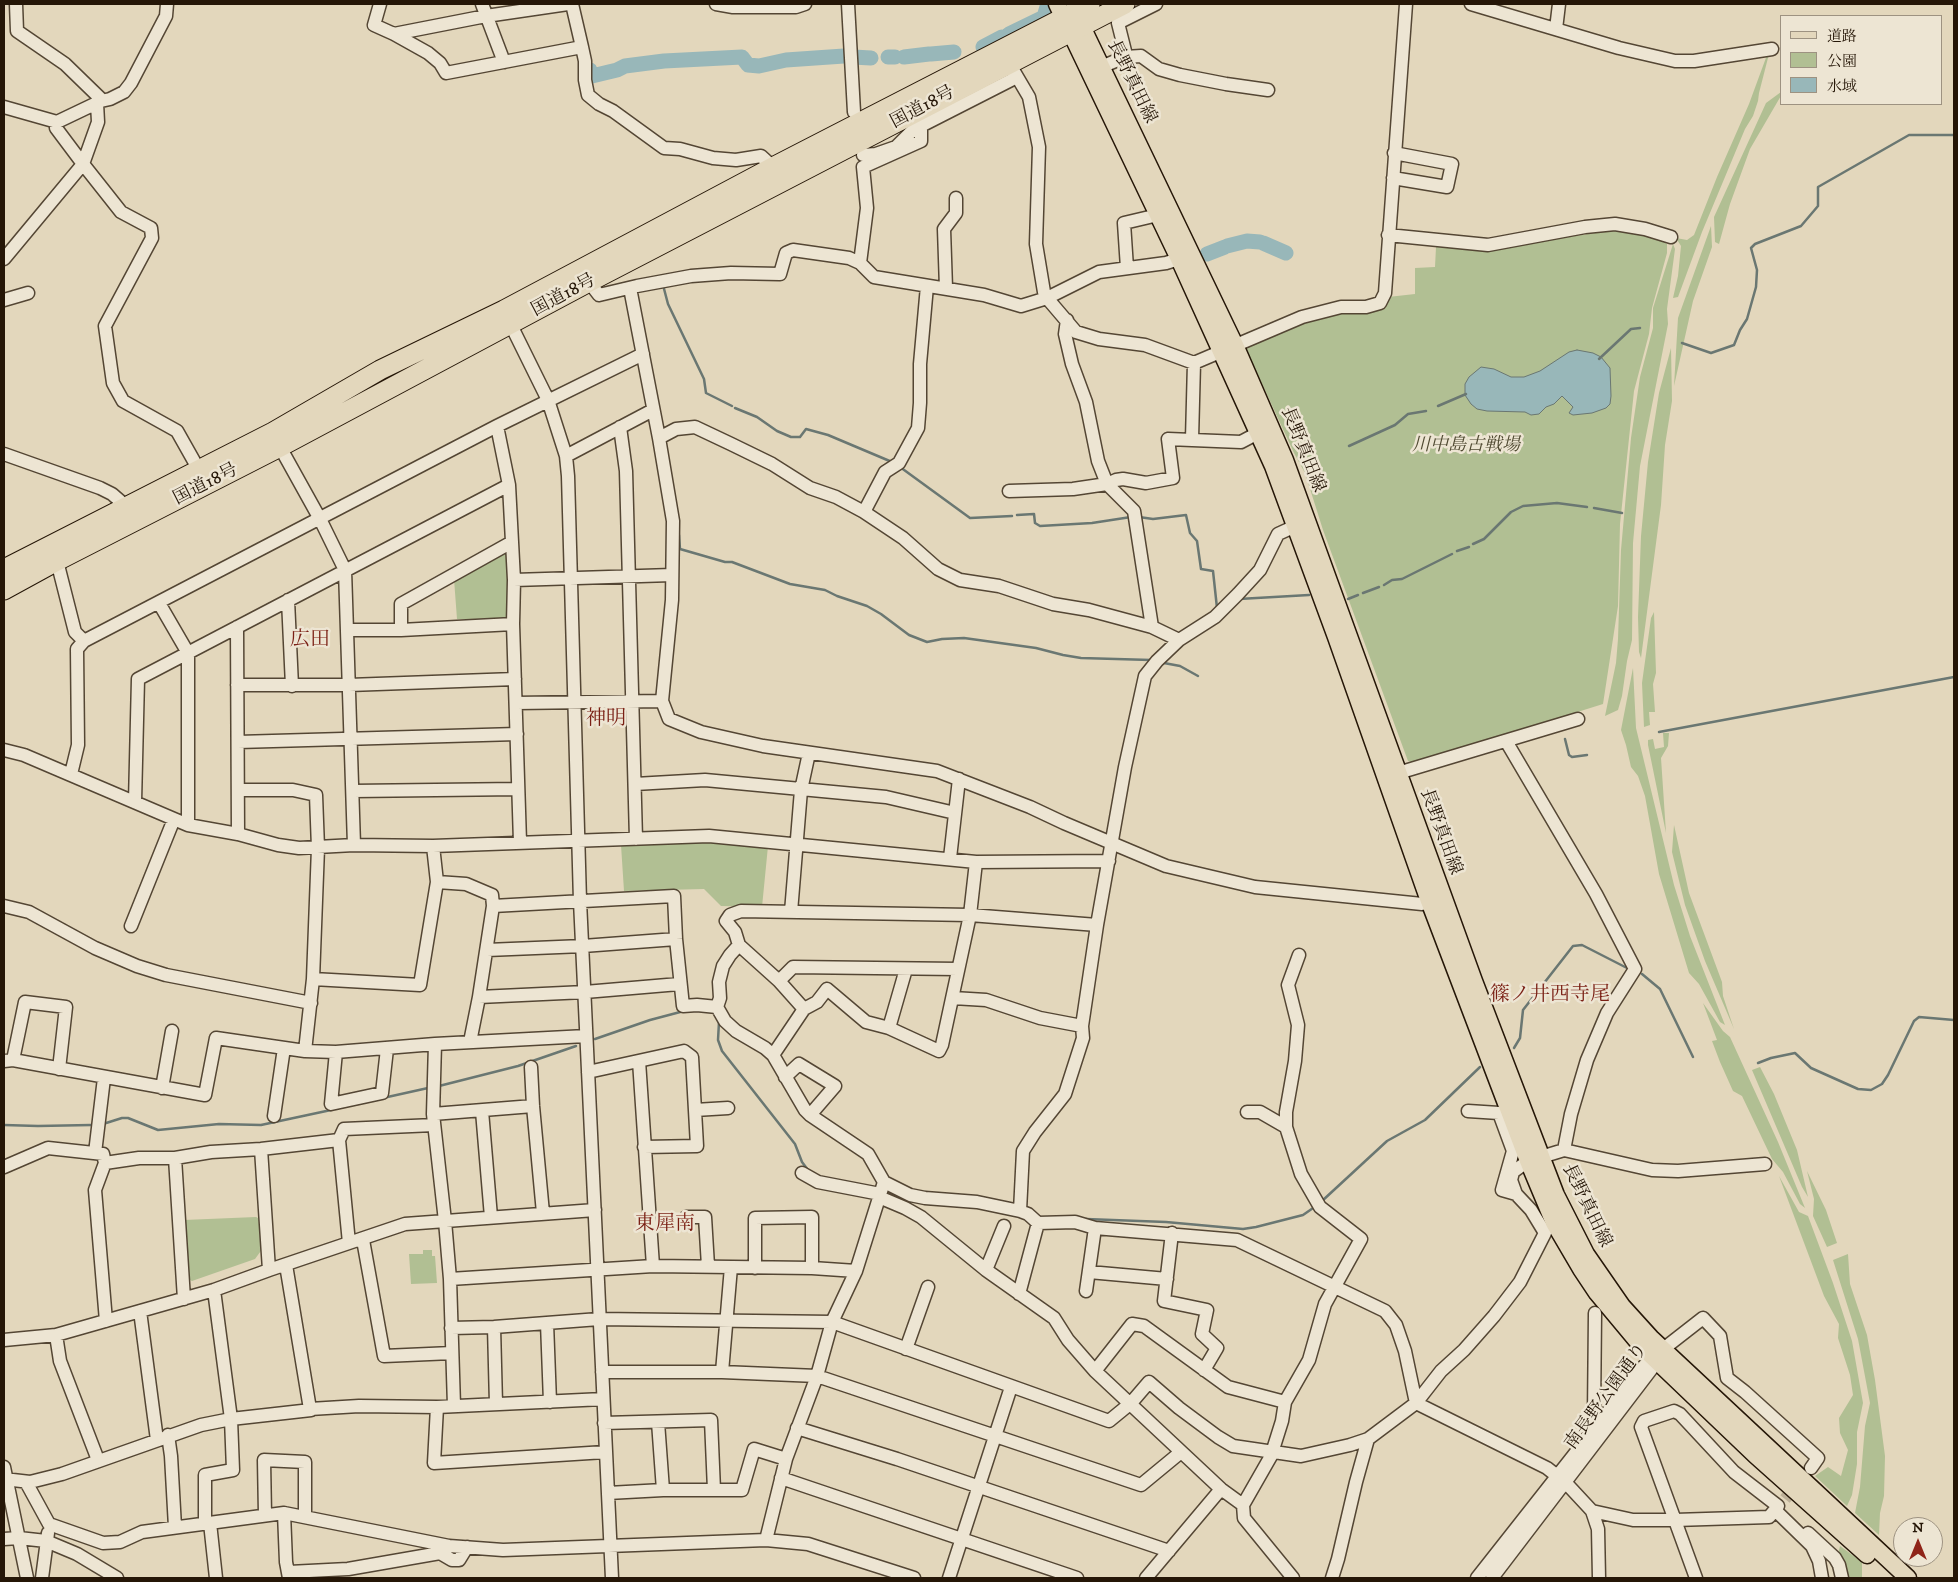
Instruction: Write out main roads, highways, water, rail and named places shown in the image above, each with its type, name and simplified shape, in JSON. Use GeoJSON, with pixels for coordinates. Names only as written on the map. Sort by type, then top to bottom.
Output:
{"type":"FeatureCollection","features":[{"type":"Feature","properties":{"kind":"highway","name":"国道18号"},"geometry":{"type":"LineString","coordinates":[[4,590],[57,561],[280,448],[773,167],[1073,14],[1125,4]]}},
{"type":"Feature","properties":{"kind":"highway","name":"国道18号"},"geometry":{"type":"LineString","coordinates":[[4,569],[273,432],[380,370],[589,282],[1013,70],[1073,14]]}},
{"type":"Feature","properties":{"kind":"main road","name":"長野真田線"},"geometry":{"type":"LineString","coordinates":[[1073,14],[1101,67],[1228,348],[1258,433],[1302,523],[1398,773],[1503,1111],[1526,1154],[1556,1195],[1586,1254],[1658,1356],[1872,1552],[1908,1578]]}},
{"type":"Feature","properties":{"kind":"main road","name":"長野真田線"},"geometry":{"type":"LineString","coordinates":[[1073,14],[1158,215],[1179,259],[1228,348],[1285,460],[1302,523],[1526,1154]]}},
{"type":"Feature","properties":{"kind":"main road","name":"長野真田線"},"geometry":{"type":"LineString","coordinates":[[1872,1552],[1892,1578]]}},
{"type":"Feature","properties":{"kind":"water"},"geometry":{"type":"Polygon","coordinates":[[[1577,350],[1593,353],[1601,357],[1610,368],[1611,396],[1610,404],[1606,408],[1592,413],[1573,415],[1569,413],[1573,407],[1562,396],[1539,414],[1487,411],[1477,409],[1465,395],[1465,384],[1469,377],[1481,367],[1494,369],[1511,377],[1524,377],[1540,371],[1569,352],[1577,350]]]}},
{"type":"Feature","properties":{"kind":"waterway"},"geometry":{"type":"LineString","coordinates":[[1009,34],[1044,17],[1047,7]]}},
{"type":"Feature","properties":{"kind":"waterway"},"geometry":{"type":"LineString","coordinates":[[983,47],[1002,37]]}},
{"type":"Feature","properties":{"kind":"waterway"},"geometry":{"type":"LineString","coordinates":[[931,54],[954,52]]}},
{"type":"Feature","properties":{"kind":"waterway"},"geometry":{"type":"LineString","coordinates":[[904,57],[929,54]]}},
{"type":"Feature","properties":{"kind":"waterway"},"geometry":{"type":"LineString","coordinates":[[590,70],[592,76],[617,70],[625,66],[664,61],[742,57],[748,65],[759,66],[786,60],[844,56]]}},
{"type":"Feature","properties":{"kind":"waterway"},"geometry":{"type":"LineString","coordinates":[[853,57],[871,58]]}},
{"type":"Feature","properties":{"kind":"waterway"},"geometry":{"type":"LineString","coordinates":[[888,57],[895,57]]}},
{"type":"Feature","properties":{"kind":"waterway"},"geometry":{"type":"LineString","coordinates":[[1682,343],[1711,353],[1734,345],[1747,319],[1756,287],[1757,270],[1751,248],[1755,244],[1801,226],[1818,206],[1818,187],[1909,135],[1954,135]]}},
{"type":"Feature","properties":{"kind":"waterway"},"geometry":{"type":"LineString","coordinates":[[1227,246],[1247,241],[1260,242]]}},
{"type":"Feature","properties":{"kind":"waterway"},"geometry":{"type":"LineString","coordinates":[[1263,243],[1286,253]]}},
{"type":"Feature","properties":{"kind":"waterway"},"geometry":{"type":"LineString","coordinates":[[1207,254],[1225,247]]}},
{"type":"Feature","properties":{"kind":"waterway"},"geometry":{"type":"LineString","coordinates":[[663,285],[668,304],[704,379],[706,393],[732,406]]}},
{"type":"Feature","properties":{"kind":"waterway"},"geometry":{"type":"LineString","coordinates":[[1599,359],[1631,329],[1640,328]]}},
{"type":"Feature","properties":{"kind":"waterway"},"geometry":{"type":"LineString","coordinates":[[1438,406],[1466,394]]}},
{"type":"Feature","properties":{"kind":"waterway"},"geometry":{"type":"LineString","coordinates":[[735,408],[757,417],[777,431],[791,437],[800,437],[806,429],[828,435],[892,462]]}},
{"type":"Feature","properties":{"kind":"waterway"},"geometry":{"type":"LineString","coordinates":[[1349,446],[1395,425],[1408,414],[1426,411]]}},
{"type":"Feature","properties":{"kind":"waterway"},"geometry":{"type":"LineString","coordinates":[[900,467],[970,518],[1012,516]]}},
{"type":"Feature","properties":{"kind":"waterway"},"geometry":{"type":"LineString","coordinates":[[1473,544],[1484,539],[1511,512],[1523,506],[1557,503],[1587,507]]}},
{"type":"Feature","properties":{"kind":"waterway"},"geometry":{"type":"LineString","coordinates":[[1594,508],[1622,513]]}},
{"type":"Feature","properties":{"kind":"waterway"},"geometry":{"type":"LineString","coordinates":[[1017,515],[1034,514],[1035,523],[1040,526],[1092,523],[1131,517]]}},
{"type":"Feature","properties":{"kind":"waterway"},"geometry":{"type":"LineString","coordinates":[[1139,517],[1153,519],[1186,515],[1190,533],[1197,541],[1201,569],[1213,571],[1217,608]]}},
{"type":"Feature","properties":{"kind":"waterway"},"geometry":{"type":"LineString","coordinates":[[679,535],[680,549],[725,562],[732,562],[790,584],[825,590],[867,606],[909,635],[927,642],[964,638],[1036,648],[1081,658],[1151,660]]}},
{"type":"Feature","properties":{"kind":"waterway"},"geometry":{"type":"LineString","coordinates":[[1457,551],[1469,547]]}},
{"type":"Feature","properties":{"kind":"waterway"},"geometry":{"type":"LineString","coordinates":[[1384,585],[1392,580],[1402,579],[1452,554]]}},
{"type":"Feature","properties":{"kind":"waterway"},"geometry":{"type":"LineString","coordinates":[[1363,593],[1379,587]]}},
{"type":"Feature","properties":{"kind":"waterway"},"geometry":{"type":"LineString","coordinates":[[1239,599],[1309,595]]}},
{"type":"Feature","properties":{"kind":"waterway"},"geometry":{"type":"LineString","coordinates":[[1348,599],[1358,595]]}},
{"type":"Feature","properties":{"kind":"waterway"},"geometry":{"type":"LineString","coordinates":[[1164,663],[1180,666],[1198,676]]}},
{"type":"Feature","properties":{"kind":"waterway"},"geometry":{"type":"LineString","coordinates":[[1659,732],[1954,677]]}},
{"type":"Feature","properties":{"kind":"waterway"},"geometry":{"type":"LineString","coordinates":[[1565,739],[1569,755],[1572,757],[1587,755]]}},
{"type":"Feature","properties":{"kind":"waterway"},"geometry":{"type":"LineString","coordinates":[[1514,1048],[1520,1038],[1523,1010],[1573,946],[1582,945],[1627,968]]}},
{"type":"Feature","properties":{"kind":"waterway"},"geometry":{"type":"LineString","coordinates":[[1642,974],[1660,989],[1693,1057]]}},
{"type":"Feature","properties":{"kind":"waterway"},"geometry":{"type":"LineString","coordinates":[[595,1039],[650,1020],[684,1011]]}},
{"type":"Feature","properties":{"kind":"waterway"},"geometry":{"type":"LineString","coordinates":[[1758,1063],[1795,1053],[1811,1068],[1858,1089],[1871,1090],[1882,1084],[1888,1075],[1914,1021],[1919,1017],[1954,1020]]}},
{"type":"Feature","properties":{"kind":"waterway"},"geometry":{"type":"LineString","coordinates":[[719,1022],[718,1040],[722,1051],[795,1144],[802,1162],[808,1170]]}},
{"type":"Feature","properties":{"kind":"waterway"},"geometry":{"type":"LineString","coordinates":[[439,1086],[518,1066],[576,1046]]}},
{"type":"Feature","properties":{"kind":"waterway"},"geometry":{"type":"LineString","coordinates":[[1322,1201],[1387,1141],[1425,1120],[1480,1067]]}},
{"type":"Feature","properties":{"kind":"waterway"},"geometry":{"type":"LineString","coordinates":[[383,1098],[428,1088]]}},
{"type":"Feature","properties":{"kind":"waterway"},"geometry":{"type":"LineString","coordinates":[[103,1124],[128,1118],[158,1130],[219,1124],[261,1125],[331,1110]]}},
{"type":"Feature","properties":{"kind":"waterway"},"geometry":{"type":"LineString","coordinates":[[4,1125],[91,1125]]}},
{"type":"Feature","properties":{"kind":"waterway"},"geometry":{"type":"LineString","coordinates":[[1086,1219],[1166,1222],[1243,1229],[1303,1215],[1316,1206]]}},
{"type":"Feature","properties":{"kind":"tunnel"},"geometry":{"type":"LineString","coordinates":[[1785,1499],[1798,1483]]}},
{"type":"Feature","properties":{"kind":"district","name":"広田"},"geometry":{"type":"Point","coordinates":[310,641]}},
{"type":"Feature","properties":{"kind":"district","name":"神明"},"geometry":{"type":"Point","coordinates":[606,720]}},
{"type":"Feature","properties":{"kind":"district","name":"篠ノ井西寺尾"},"geometry":{"type":"Point","coordinates":[1550,996]}},
{"type":"Feature","properties":{"kind":"district","name":"東犀南"},"geometry":{"type":"Point","coordinates":[665,1225]}},
{"type":"Feature","properties":{"kind":"park label","name":"川中島古戦場"},"geometry":{"type":"Point","coordinates":[1466,446]}}]}
